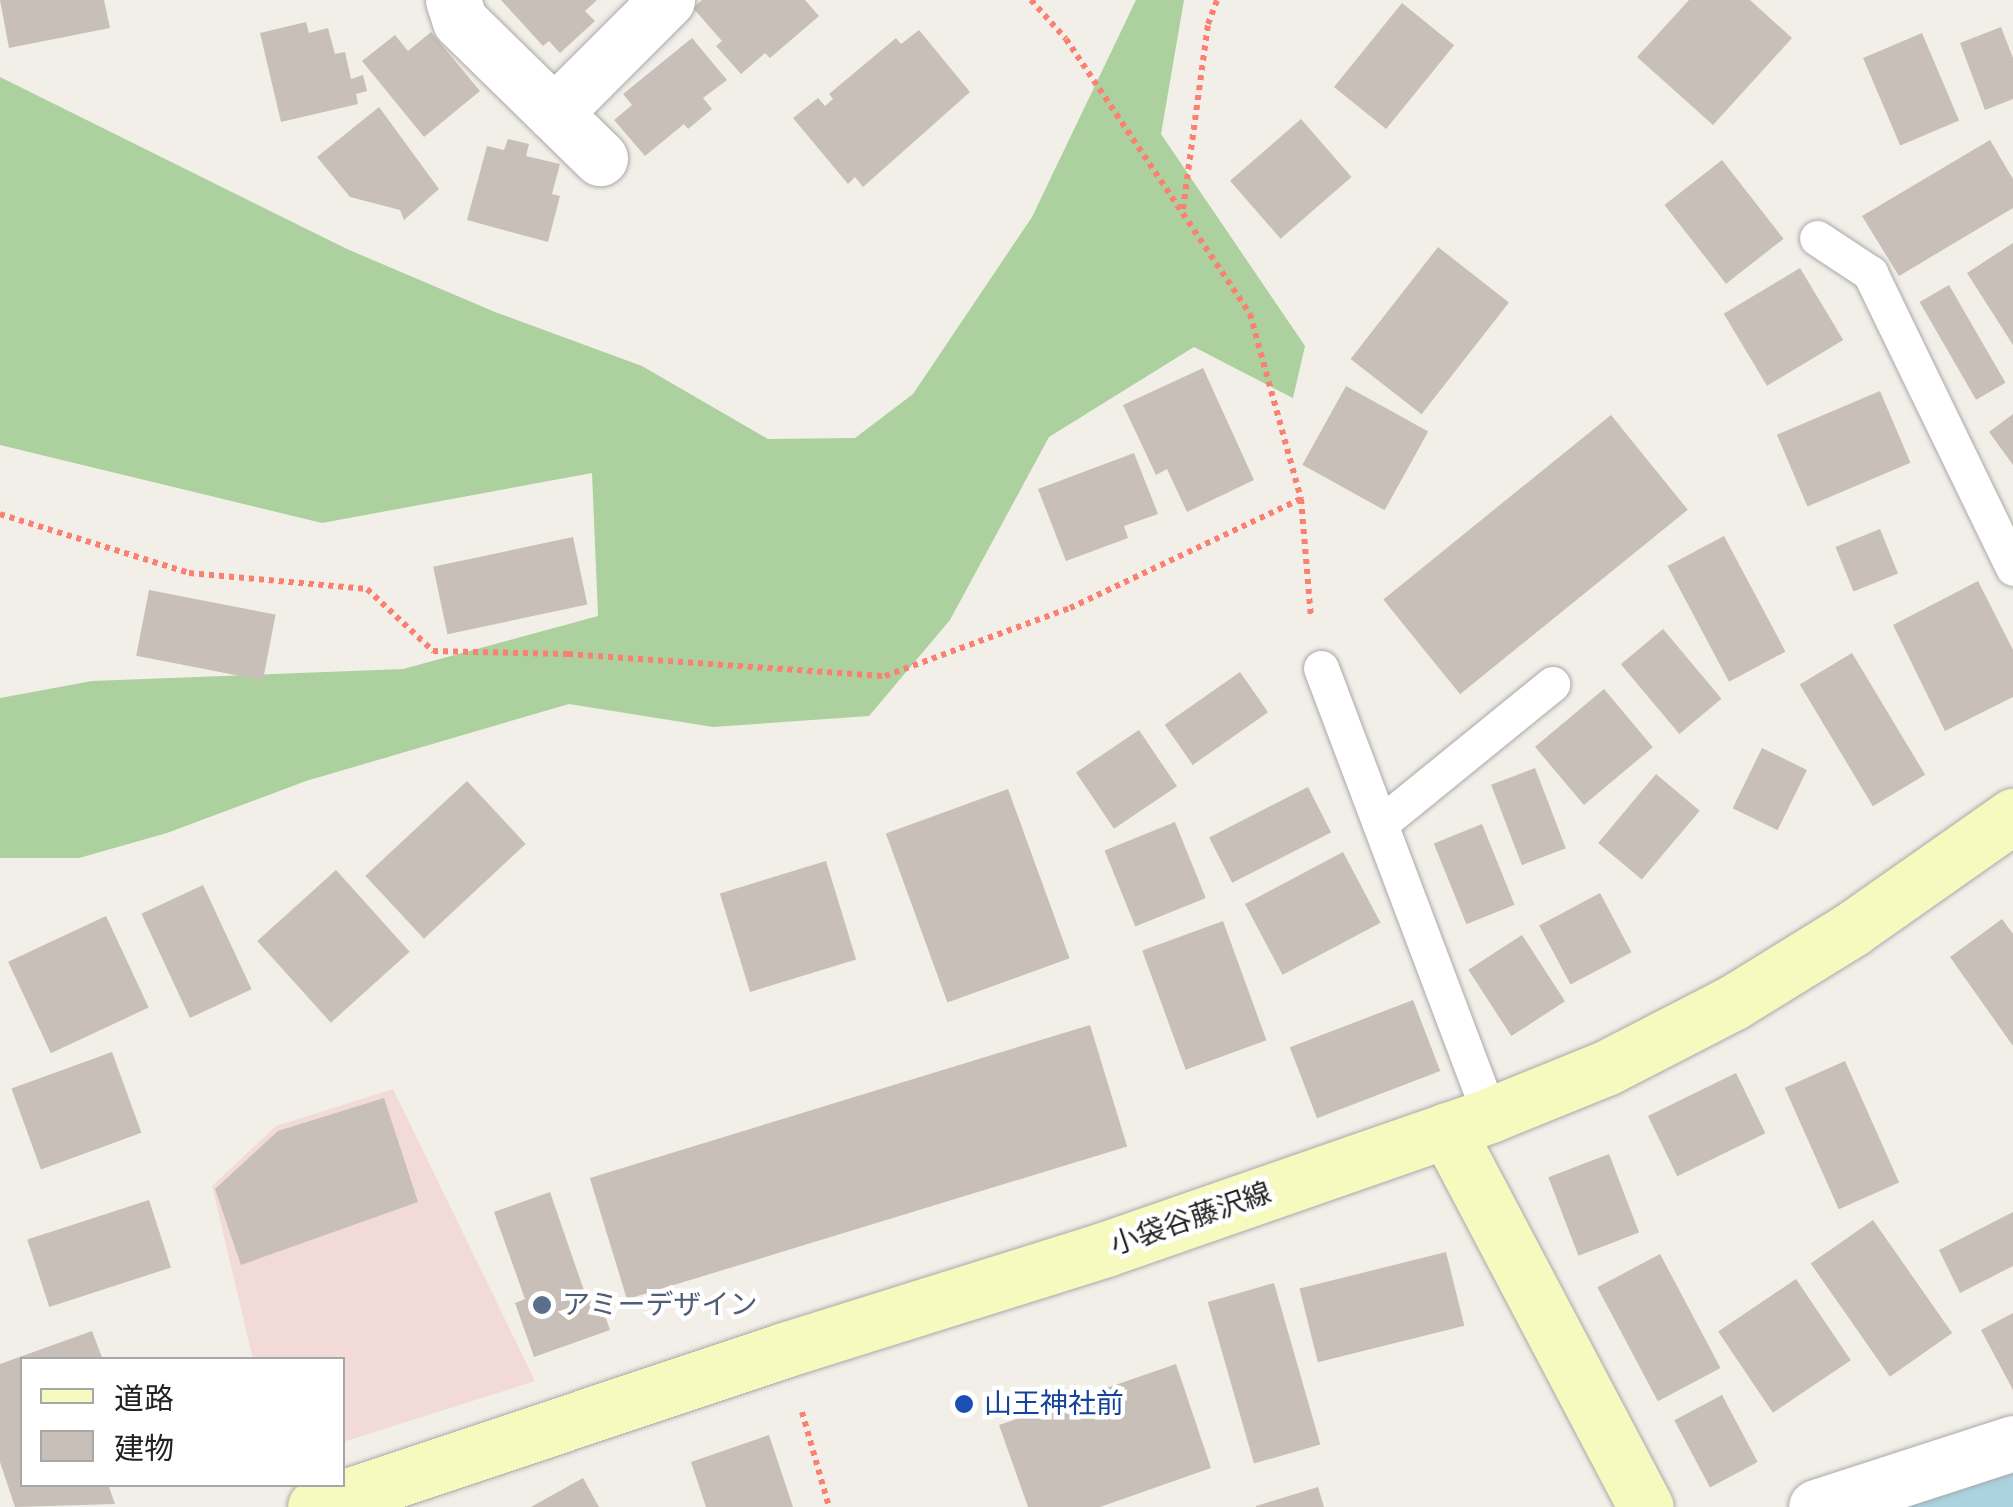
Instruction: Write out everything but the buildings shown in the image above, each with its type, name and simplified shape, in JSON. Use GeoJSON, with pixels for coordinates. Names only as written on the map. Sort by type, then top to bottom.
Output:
{"type":"FeatureCollection","features":[{"type":"Feature","properties":{"kind":"main road","name":"小袋谷藤沢線"},"geometry":{"type":"LineString","coordinates":[[315,1507],[784,1350],[1106,1248],[1468,1122],[1606,1068],[1734,1002],[1852,929],[2013,816]]}},
{"type":"Feature","properties":{"kind":"main road"},"geometry":{"type":"LineString","coordinates":[[1468,1122],[1646,1507]]}},
{"type":"Feature","properties":{"kind":"street"},"geometry":{"type":"LineString","coordinates":[[453,0],[460,22],[600,158]]}},
{"type":"Feature","properties":{"kind":"street"},"geometry":{"type":"LineString","coordinates":[[554,113],[667,0]]}},
{"type":"Feature","properties":{"kind":"street"},"geometry":{"type":"LineString","coordinates":[[1816,1507],[2013,1443]]}},
{"type":"Feature","properties":{"kind":"lane"},"geometry":{"type":"LineString","coordinates":[[1817,238],[1870,273],[2013,568]]}},
{"type":"Feature","properties":{"kind":"lane"},"geometry":{"type":"LineString","coordinates":[[1321,668],[1380,824],[1468,1122]]}},
{"type":"Feature","properties":{"kind":"lane"},"geometry":{"type":"LineString","coordinates":[[1380,824],[1552,684]]}},
{"type":"Feature","properties":{"kind":"path"},"geometry":{"type":"LineString","coordinates":[[1031,0],[1066,39],[1250,314],[1301,499],[1312,627],[1321,668]]}},
{"type":"Feature","properties":{"kind":"path"},"geometry":{"type":"LineString","coordinates":[[1182,210],[1208,24],[1217,0]]}},
{"type":"Feature","properties":{"kind":"path"},"geometry":{"type":"LineString","coordinates":[[0,514],[188,573],[367,589],[433,651],[568,654],[885,676],[1070,608],[1301,499]]}},
{"type":"Feature","properties":{"kind":"path"},"geometry":{"type":"LineString","coordinates":[[784,1350],[829,1507]]}},
{"type":"Feature","properties":{"kind":"shaded area"},"geometry":{"type":"Polygon","coordinates":[[[393,1089],[535,1381],[345,1441],[345,1357],[253,1357],[212,1186],[276,1126],[393,1089]]]}},
{"type":"Feature","properties":{"kind":"green space"},"geometry":{"type":"Polygon","coordinates":[[[1136,0],[1184,0],[1161,134],[1305,346],[1293,398],[1194,347],[1049,437],[950,620],[869,716],[713,727],[569,704],[306,781],[167,833],[79,858],[0,858],[0,698],[92,681],[403,669],[598,616],[592,473],[322,523],[0,445],[0,77],[347,249],[495,312],[642,366],[768,439],[855,438],[913,394],[1032,217],[1136,0]]]}},
{"type":"Feature","properties":{"kind":"waterway"},"geometry":{"type":"LineString","coordinates":[[1960,1507],[2013,1489]]}},
{"type":"Feature","properties":{"kind":"place","name":"アミーデザイン"},"geometry":{"type":"Point","coordinates":[542,1305]}},
{"type":"Feature","properties":{"kind":"place","name":"山王神社前"},"geometry":{"type":"Point","coordinates":[964,1404]}}]}
